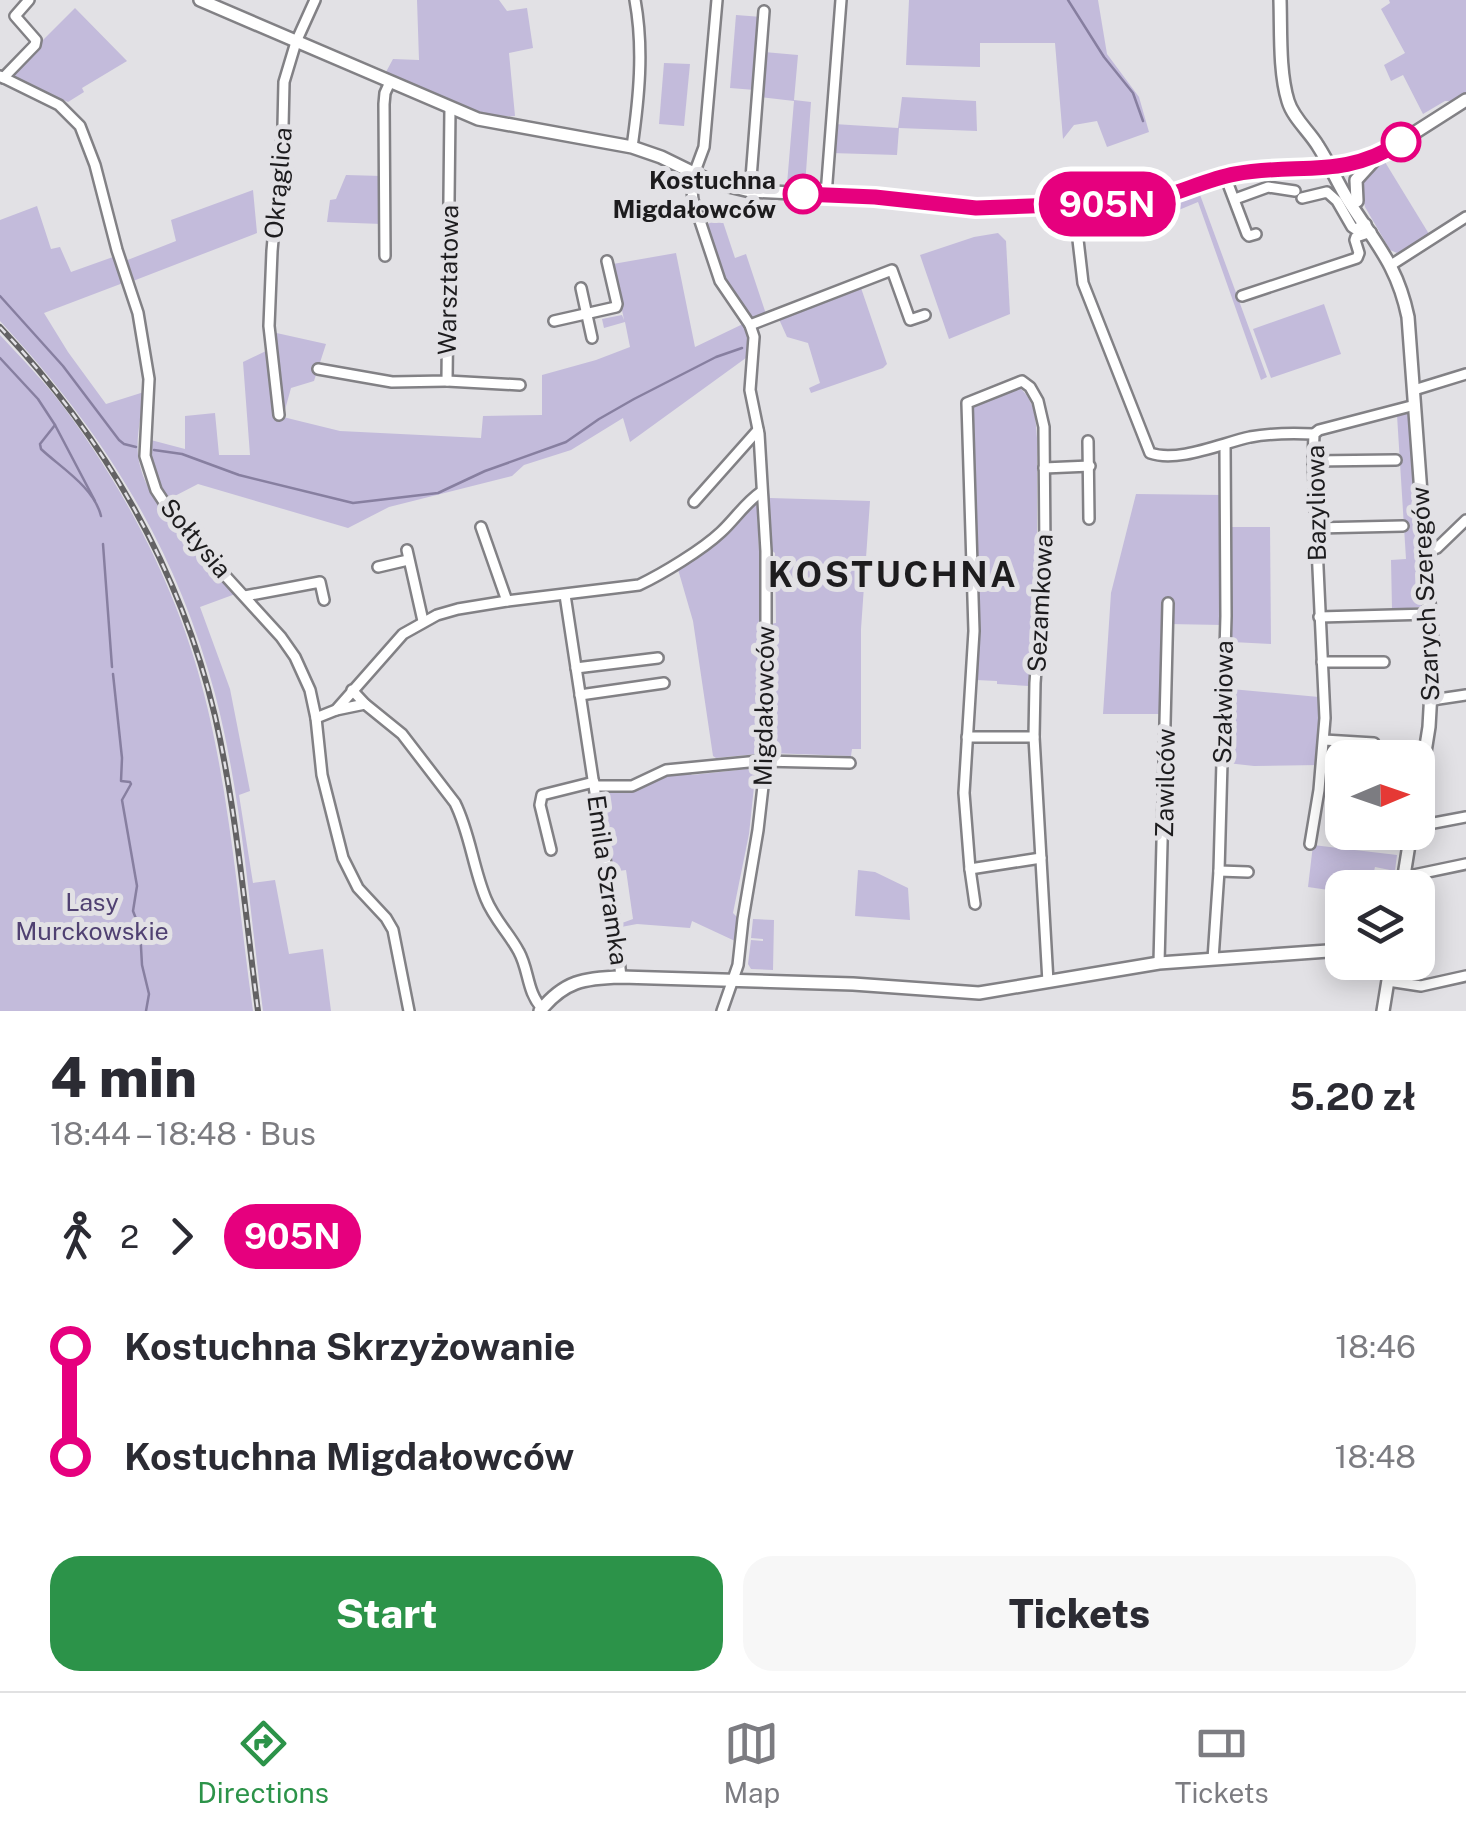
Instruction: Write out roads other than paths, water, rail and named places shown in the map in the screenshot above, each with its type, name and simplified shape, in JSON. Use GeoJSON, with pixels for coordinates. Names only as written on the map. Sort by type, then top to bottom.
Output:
{"type":"FeatureCollection","features":[{"type":"Feature","properties":{"kind":"street"},"geometry":{"type":"LineString","coordinates":[[1,77],[36,45],[36,40],[14,16],[29,0]]}},
{"type":"Feature","properties":{"kind":"street"},"geometry":{"type":"LineString","coordinates":[[200,0],[450,108],[496,124],[632,147],[721,186],[750,192],[875,197],[976,208],[1147,201],[1225,176],[1331,168],[1380,154]]}},
{"type":"Feature","properties":{"kind":"street","name":"Okrąglica"},"geometry":{"type":"LineString","coordinates":[[279,415],[270,326],[284,82],[315,0]]}},
{"type":"Feature","properties":{"kind":"street"},"geometry":{"type":"LineString","coordinates":[[632,147],[641,59],[635,0]]}},
{"type":"Feature","properties":{"kind":"street"},"geometry":{"type":"LineString","coordinates":[[717,0],[704,147],[690,186],[720,282],[750,325],[892,270],[910,320],[925,315]]}},
{"type":"Feature","properties":{"kind":"street"},"geometry":{"type":"LineString","coordinates":[[826,195],[841,0]]}},
{"type":"Feature","properties":{"kind":"street"},"geometry":{"type":"LineString","coordinates":[[1280,0],[1287,98],[1331,168]]}},
{"type":"Feature","properties":{"kind":"street"},"geometry":{"type":"LineString","coordinates":[[750,192],[764,11]]}},
{"type":"Feature","properties":{"kind":"street","name":"Sołtysia"},"geometry":{"type":"LineString","coordinates":[[1,77],[60,104],[80,126],[96,165],[117,250],[138,313],[149,379],[144,440],[150,473],[160,498],[179,525],[281,637],[310,690],[324,788],[342,858],[358,888],[393,930],[409,1011]]}},
{"type":"Feature","properties":{"kind":"street"},"geometry":{"type":"LineString","coordinates":[[385,256],[384,104],[390,82]]}},
{"type":"Feature","properties":{"kind":"street"},"geometry":{"type":"LineString","coordinates":[[1356,201],[1358,176],[1380,154],[1466,100]]}},
{"type":"Feature","properties":{"kind":"street","name":"Warsztatowa"},"geometry":{"type":"LineString","coordinates":[[318,368],[392,382],[447,381],[450,108]]}},
{"type":"Feature","properties":{"kind":"street","name":"Szarych Szeregów"},"geometry":{"type":"LineString","coordinates":[[1331,168],[1347,183],[1367,226]]}},
{"type":"Feature","properties":{"kind":"street","name":"Szarych Szeregów"},"geometry":{"type":"LineString","coordinates":[[1331,168],[1391,265],[1408,316],[1433,656],[1426,740]]}},
{"type":"Feature","properties":{"kind":"street"},"geometry":{"type":"LineString","coordinates":[[1225,176],[1247,234],[1256,234]]}},
{"type":"Feature","properties":{"kind":"street"},"geometry":{"type":"LineString","coordinates":[[1235,199],[1268,187],[1298,195],[1327,192],[1337,201],[1352,228],[1367,226]]}},
{"type":"Feature","properties":{"kind":"street"},"geometry":{"type":"LineString","coordinates":[[1074,205],[1083,283],[1150,453],[1181,454],[1270,434],[1314,434]]}},
{"type":"Feature","properties":{"kind":"street"},"geometry":{"type":"LineString","coordinates":[[1391,265],[1466,217]]}},
{"type":"Feature","properties":{"kind":"street"},"geometry":{"type":"LineString","coordinates":[[1242,296],[1356,258],[1359,253],[1354,240],[1367,226]]}},
{"type":"Feature","properties":{"kind":"street"},"geometry":{"type":"LineString","coordinates":[[554,322],[616,307],[607,262]]}},
{"type":"Feature","properties":{"kind":"street"},"geometry":{"type":"LineString","coordinates":[[580,288],[592,338]]}},
{"type":"Feature","properties":{"kind":"street","name":"Migdałowców"},"geometry":{"type":"LineString","coordinates":[[722,1011],[738,966],[766,760],[766,550],[758,430],[750,395],[754,337],[750,325]]}},
{"type":"Feature","properties":{"kind":"street"},"geometry":{"type":"LineString","coordinates":[[1414,390],[1466,374]]}},
{"type":"Feature","properties":{"kind":"street"},"geometry":{"type":"LineString","coordinates":[[975,904],[964,793],[974,630],[967,403],[1033,376]]}},
{"type":"Feature","properties":{"kind":"street"},"geometry":{"type":"LineString","coordinates":[[447,381],[520,385]]}},
{"type":"Feature","properties":{"kind":"street","name":"Sezamkowa"},"geometry":{"type":"LineString","coordinates":[[1022,382],[1030,388],[1042,412],[1045,550],[1034,737],[1048,982]]}},
{"type":"Feature","properties":{"kind":"street","name":"Bazyliowa"},"geometry":{"type":"LineString","coordinates":[[1310,844],[1324,740],[1314,434],[1415,404]]}},
{"type":"Feature","properties":{"kind":"street"},"geometry":{"type":"LineString","coordinates":[[694,502],[758,430]]}},
{"type":"Feature","properties":{"kind":"street","name":"Sezamkowa"},"geometry":{"type":"LineString","coordinates":[[1088,441],[1089,519]]}},
{"type":"Feature","properties":{"kind":"street","name":"Szałwiowa"},"geometry":{"type":"LineString","coordinates":[[1213,959],[1226,616],[1225,445]]}},
{"type":"Feature","properties":{"kind":"street"},"geometry":{"type":"LineString","coordinates":[[1312,461],[1396,460]]}},
{"type":"Feature","properties":{"kind":"street"},"geometry":{"type":"LineString","coordinates":[[1044,468],[1090,466]]}},
{"type":"Feature","properties":{"kind":"street"},"geometry":{"type":"LineString","coordinates":[[336,710],[403,634],[423,621],[458,609],[506,601],[639,585],[718,535],[761,492]]}},
{"type":"Feature","properties":{"kind":"street"},"geometry":{"type":"LineString","coordinates":[[1426,552],[1437,548],[1466,520]]}},
{"type":"Feature","properties":{"kind":"street"},"geometry":{"type":"LineString","coordinates":[[1316,528],[1402,526]]}},
{"type":"Feature","properties":{"kind":"street"},"geometry":{"type":"LineString","coordinates":[[481,527],[506,601]]}},
{"type":"Feature","properties":{"kind":"street"},"geometry":{"type":"LineString","coordinates":[[378,567],[408,555],[423,621]]}},
{"type":"Feature","properties":{"kind":"street"},"geometry":{"type":"LineString","coordinates":[[318,570],[324,600]]}},
{"type":"Feature","properties":{"kind":"street"},"geometry":{"type":"LineString","coordinates":[[245,596],[320,582]]}},
{"type":"Feature","properties":{"kind":"street","name":"Emila Szramka"},"geometry":{"type":"LineString","coordinates":[[566,595],[621,977]]}},
{"type":"Feature","properties":{"kind":"street","name":"Zawilców"},"geometry":{"type":"LineString","coordinates":[[1159,963],[1168,603]]}},
{"type":"Feature","properties":{"kind":"street"},"geometry":{"type":"LineString","coordinates":[[1319,617],[1430,614]]}},
{"type":"Feature","properties":{"kind":"street"},"geometry":{"type":"LineString","coordinates":[[576,668],[658,658]]}},
{"type":"Feature","properties":{"kind":"street"},"geometry":{"type":"LineString","coordinates":[[1322,662],[1384,662]]}},
{"type":"Feature","properties":{"kind":"street"},"geometry":{"type":"LineString","coordinates":[[580,695],[664,684]]}},
{"type":"Feature","properties":{"kind":"street"},"geometry":{"type":"LineString","coordinates":[[352,690],[402,734],[455,803],[486,900],[519,952],[532,995],[541,1010],[552,996],[588,978],[853,984],[979,994],[1159,963],[1325,951]]}},
{"type":"Feature","properties":{"kind":"street"},"geometry":{"type":"LineString","coordinates":[[1432,700],[1466,695]]}},
{"type":"Feature","properties":{"kind":"street"},"geometry":{"type":"LineString","coordinates":[[316,718],[365,704]]}},
{"type":"Feature","properties":{"kind":"street"},"geometry":{"type":"LineString","coordinates":[[967,737],[1034,737]]}},
{"type":"Feature","properties":{"kind":"street"},"geometry":{"type":"LineString","coordinates":[[595,784],[632,786],[666,770],[766,760],[850,764]]}},
{"type":"Feature","properties":{"kind":"street","name":"Emila Szramka"},"geometry":{"type":"LineString","coordinates":[[551,850],[540,805],[542,794],[595,784]]}},
{"type":"Feature","properties":{"kind":"street"},"geometry":{"type":"LineString","coordinates":[[1435,823],[1466,817]]}},
{"type":"Feature","properties":{"kind":"street"},"geometry":{"type":"LineString","coordinates":[[970,868],[1041,858]]}},
{"type":"Feature","properties":{"kind":"street"},"geometry":{"type":"LineString","coordinates":[[1435,873],[1466,864]]}},
{"type":"Feature","properties":{"kind":"street"},"geometry":{"type":"LineString","coordinates":[[1219,872],[1248,872]]}},
{"type":"Feature","properties":{"kind":"street"},"geometry":{"type":"LineString","coordinates":[[1383,1011],[1388,981],[1421,986],[1466,976]]}},
{"type":"Feature","properties":{"kind":"waterway"},"geometry":{"type":"LineString","coordinates":[[1068,0],[1104,57],[1133,93],[1143,121]]}},
{"type":"Feature","properties":{"kind":"waterway"},"geometry":{"type":"LineString","coordinates":[[0,296],[63,366],[119,440],[136,447]]}},
{"type":"Feature","properties":{"kind":"waterway"},"geometry":{"type":"LineString","coordinates":[[154,450],[182,454],[239,475],[353,503],[438,493],[485,471],[566,442],[634,399],[742,348]]}},
{"type":"Feature","properties":{"kind":"waterway"},"geometry":{"type":"LineString","coordinates":[[0,358],[38,399],[55,425],[40,444],[41,449],[84,487],[101,516]]}},
{"type":"Feature","properties":{"kind":"waterway"},"geometry":{"type":"LineString","coordinates":[[55,425],[95,501]]}},
{"type":"Feature","properties":{"kind":"waterway"},"geometry":{"type":"LineString","coordinates":[[103,544],[112,667]]}},
{"type":"Feature","properties":{"kind":"waterway"},"geometry":{"type":"LineString","coordinates":[[113,674],[121,781],[131,784],[122,800],[137,886],[133,911],[140,929],[149,994],[146,1011]]}},
{"type":"Feature","properties":{"kind":"railway"},"geometry":{"type":"LineString","coordinates":[[0,327],[38,369],[105,459],[159,557],[181,608],[200,661],[223,753],[258,1011]]}},
{"type":"Feature","properties":{"kind":"place","name":"Kostuchna Migdałowców"},"geometry":{"type":"Point","coordinates":[803,194]}},
{"type":"Feature","properties":{"kind":"district","name":"KOSTUCHNA"},"geometry":{"type":"Point","coordinates":[893,574]}},
{"type":"Feature","properties":{"kind":"park label","name":"Lasy Murckowskie"},"geometry":{"type":"Point","coordinates":[92,916]}}]}
